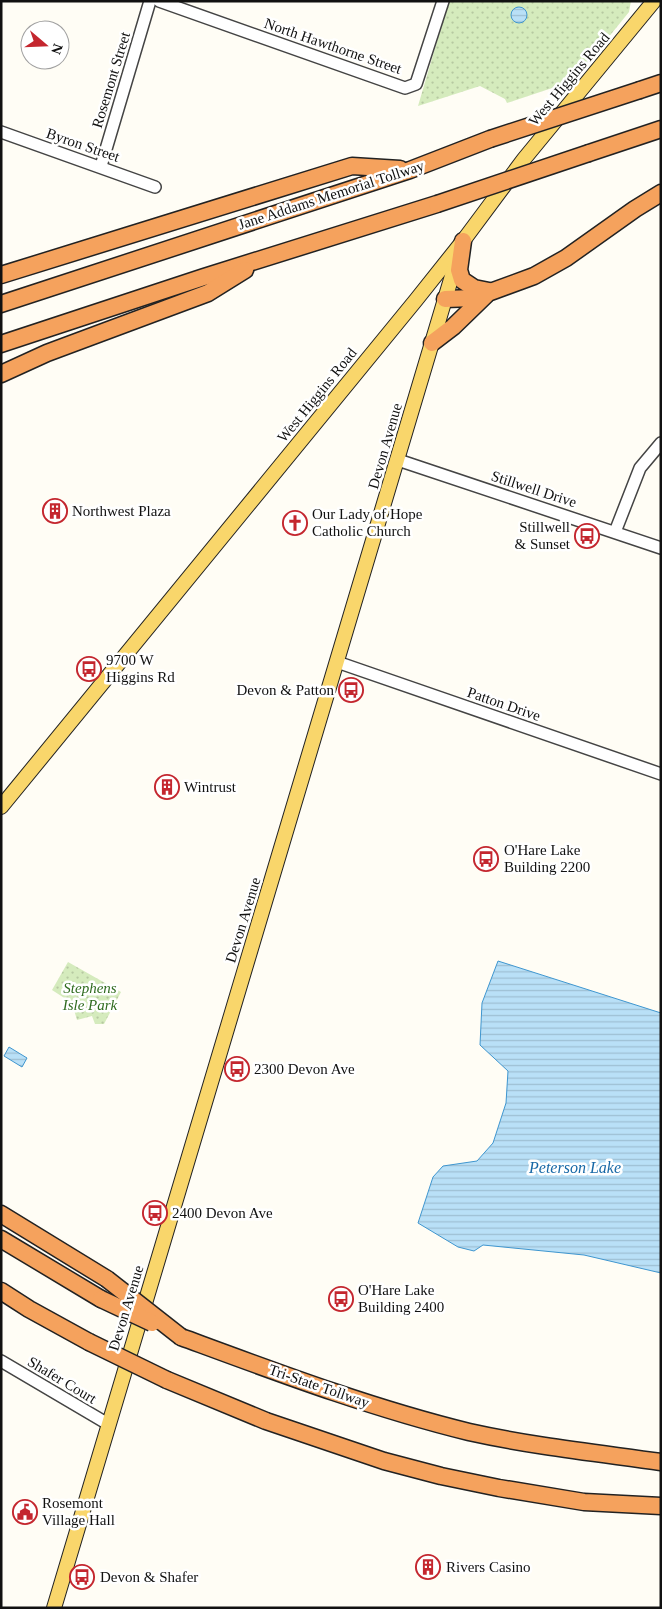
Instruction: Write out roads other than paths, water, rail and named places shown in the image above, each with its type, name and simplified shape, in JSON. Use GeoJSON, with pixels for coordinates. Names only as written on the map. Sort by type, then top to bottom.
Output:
{"type":"FeatureCollection","features":[{"type":"Feature","properties":{"kind":"highway","name":"Jane Addams Memorial Tollway"},"geometry":{"type":"LineString","coordinates":[[1,304],[410,170],[490,139],[661,83]]}},
{"type":"Feature","properties":{"kind":"highway"},"geometry":{"type":"LineString","coordinates":[[1,344],[263,258],[437,204],[661,129]]}},
{"type":"Feature","properties":{"kind":"highway"},"geometry":{"type":"LineString","coordinates":[[1,274],[352,166],[410,170]]}},
{"type":"Feature","properties":{"kind":"highway"},"geometry":{"type":"LineString","coordinates":[[445,299],[474,298],[534,276],[566,258],[661,193]]}},
{"type":"Feature","properties":{"kind":"highway"},"geometry":{"type":"LineString","coordinates":[[463,241],[459,270],[462,280],[474,288],[489,291]]}},
{"type":"Feature","properties":{"kind":"highway"},"geometry":{"type":"LineString","coordinates":[[1,374],[47,353],[208,294],[263,258]]}},
{"type":"Feature","properties":{"kind":"highway"},"geometry":{"type":"LineString","coordinates":[[432,343],[453,327],[489,291]]}},
{"type":"Feature","properties":{"kind":"highway"},"geometry":{"type":"LineString","coordinates":[[1,1214],[107,1279],[180,1337]]}},
{"type":"Feature","properties":{"kind":"highway","name":"Tri-State Tollway"},"geometry":{"type":"LineString","coordinates":[[1,1239],[101,1299],[180,1337],[365,1403],[461,1429],[533,1445],[661,1462]]}},
{"type":"Feature","properties":{"kind":"highway"},"geometry":{"type":"LineString","coordinates":[[1,1291],[29,1309],[89,1342],[167,1380],[266,1421],[384,1461],[499,1488],[661,1517]]}},
{"type":"Feature","properties":{"kind":"highway"},"geometry":{"type":"LineString","coordinates":[[584,1502],[661,1506]]}},
{"type":"Feature","properties":{"kind":"main road","name":"West Higgins Road"},"geometry":{"type":"LineString","coordinates":[[1,808],[419,296],[524,159],[654,1]]}},
{"type":"Feature","properties":{"kind":"main road","name":"Devon Avenue"},"geometry":{"type":"LineString","coordinates":[[54,1608],[463,241]]}},
{"type":"Feature","properties":{"kind":"main road"},"geometry":{"type":"LineString","coordinates":[[419,296],[445,299]]}},
{"type":"Feature","properties":{"kind":"street","name":"Rosemont Street"},"geometry":{"type":"LineString","coordinates":[[101,166],[150,1]]}},
{"type":"Feature","properties":{"kind":"street","name":"North Hawthorne Street"},"geometry":{"type":"LineString","coordinates":[[159,1],[406,88],[416,84],[442,1]]}},
{"type":"Feature","properties":{"kind":"street","name":"Byron Street"},"geometry":{"type":"LineString","coordinates":[[1,132],[101,166],[155,187]]}},
{"type":"Feature","properties":{"kind":"street"},"geometry":{"type":"LineString","coordinates":[[615,532],[640,468],[661,443]]}},
{"type":"Feature","properties":{"kind":"street","name":"Stillwell Drive"},"geometry":{"type":"LineString","coordinates":[[398,460],[661,548]]}},
{"type":"Feature","properties":{"kind":"street","name":"Patton Drive"},"geometry":{"type":"LineString","coordinates":[[337,662],[661,774]]}},
{"type":"Feature","properties":{"kind":"street","name":"Shafer Court"},"geometry":{"type":"LineString","coordinates":[[1,1361],[108,1424]]}},
{"type":"Feature","properties":{"kind":"water"},"geometry":{"type":"Polygon","coordinates":[[[519,7],[527,15],[519,23],[511,15],[519,7]]]}},
{"type":"Feature","properties":{"kind":"water","name":"Peterson Lake"},"geometry":{"type":"Polygon","coordinates":[[[498,961],[661,1013],[661,1273],[584,1255],[483,1245],[474,1251],[458,1247],[418,1223],[433,1177],[443,1166],[477,1161],[493,1143],[506,1103],[508,1071],[480,1045],[482,1003],[498,961]]]}},
{"type":"Feature","properties":{"kind":"water"},"geometry":{"type":"Polygon","coordinates":[[[9,1047],[27,1058],[22,1067],[4,1056],[9,1047]]]}},
{"type":"Feature","properties":{"kind":"place","name":"Northwest Plaza"},"geometry":{"type":"Point","coordinates":[55,511]}},
{"type":"Feature","properties":{"kind":"place","name":"Our Lady of Hope Catholic Church"},"geometry":{"type":"Point","coordinates":[295,523]}},
{"type":"Feature","properties":{"kind":"place","name":"Stillwell & Sunset"},"geometry":{"type":"Point","coordinates":[587,536]}},
{"type":"Feature","properties":{"kind":"place","name":"9700 W Higgins Rd"},"geometry":{"type":"Point","coordinates":[89,669]}},
{"type":"Feature","properties":{"kind":"place","name":"Devon & Patton"},"geometry":{"type":"Point","coordinates":[351,690]}},
{"type":"Feature","properties":{"kind":"place","name":"Wintrust"},"geometry":{"type":"Point","coordinates":[167,787]}},
{"type":"Feature","properties":{"kind":"place","name":"O'Hare Lake Building 2200"},"geometry":{"type":"Point","coordinates":[486,859]}},
{"type":"Feature","properties":{"kind":"place","name":"2300 Devon Ave"},"geometry":{"type":"Point","coordinates":[237,1069]}},
{"type":"Feature","properties":{"kind":"place","name":"2400 Devon Ave"},"geometry":{"type":"Point","coordinates":[155,1213]}},
{"type":"Feature","properties":{"kind":"place","name":"O'Hare Lake Building 2400"},"geometry":{"type":"Point","coordinates":[341,1299]}},
{"type":"Feature","properties":{"kind":"place","name":"Rosemont Village Hall"},"geometry":{"type":"Point","coordinates":[25,1512]}},
{"type":"Feature","properties":{"kind":"place","name":"Rivers Casino"},"geometry":{"type":"Point","coordinates":[428,1567]}},
{"type":"Feature","properties":{"kind":"place","name":"Devon & Shafer"},"geometry":{"type":"Point","coordinates":[82,1577]}},
{"type":"Feature","properties":{"kind":"park label","name":"Stephens Isle Park"},"geometry":{"type":"Point","coordinates":[90,996]}}]}
